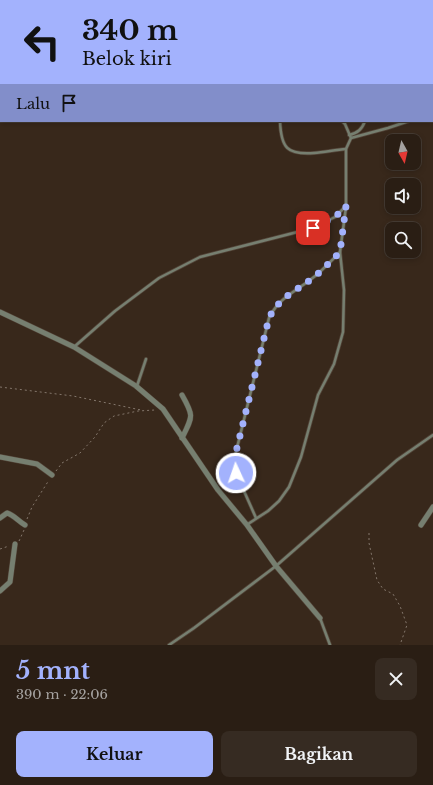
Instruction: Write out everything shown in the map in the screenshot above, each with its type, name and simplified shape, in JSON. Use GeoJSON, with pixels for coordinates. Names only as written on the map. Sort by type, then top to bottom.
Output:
{"type":"FeatureCollection","features":[{"type":"Feature","properties":{"kind":"street"},"geometry":{"type":"LineString","coordinates":[[0,312],[74,347],[136,386],[163,409],[218,490],[247,525],[276,566],[320,618]]}},
{"type":"Feature","properties":{"kind":"street"},"geometry":{"type":"LineString","coordinates":[[182,395],[191,411],[190,422],[182,438]]}},
{"type":"Feature","properties":{"kind":"street"},"geometry":{"type":"LineString","coordinates":[[0,457],[37,464],[52,475]]}},
{"type":"Feature","properties":{"kind":"street"},"geometry":{"type":"LineString","coordinates":[[421,525],[433,507]]}},
{"type":"Feature","properties":{"kind":"street"},"geometry":{"type":"LineString","coordinates":[[0,518],[7,513],[12,514],[18,521],[25,525]]}},
{"type":"Feature","properties":{"kind":"street"},"geometry":{"type":"LineString","coordinates":[[0,591],[10,582],[15,544]]}},
{"type":"Feature","properties":{"kind":"lane"},"geometry":{"type":"LineString","coordinates":[[280,122],[282,138],[290,152],[303,154],[346,149]]}},
{"type":"Feature","properties":{"kind":"lane"},"geometry":{"type":"LineString","coordinates":[[247,525],[268,511],[279,501],[289,487],[301,456],[318,395],[334,364],[343,332],[344,290],[340,252],[346,206],[346,149],[350,136],[343,122]]}},
{"type":"Feature","properties":{"kind":"lane"},"geometry":{"type":"LineString","coordinates":[[350,136],[359,131],[365,122]]}},
{"type":"Feature","properties":{"kind":"lane"},"geometry":{"type":"LineString","coordinates":[[350,136],[388,128],[406,122]]}},
{"type":"Feature","properties":{"kind":"lane"},"geometry":{"type":"LineString","coordinates":[[74,347],[115,311],[159,278],[200,257],[313,228],[335,217],[346,206]]}},
{"type":"Feature","properties":{"kind":"lane"},"geometry":{"type":"LineString","coordinates":[[256,518],[236,473],[234,460],[269,318],[275,307],[282,300],[311,279],[340,252]]}},
{"type":"Feature","properties":{"kind":"lane"},"geometry":{"type":"LineString","coordinates":[[136,386],[146,359]]}},
{"type":"Feature","properties":{"kind":"lane"},"geometry":{"type":"LineString","coordinates":[[169,645],[276,566],[397,460],[433,435]]}},
{"type":"Feature","properties":{"kind":"lane"},"geometry":{"type":"LineString","coordinates":[[320,618],[330,645]]}},
{"type":"Feature","properties":{"kind":"path"},"geometry":{"type":"LineString","coordinates":[[0,387],[73,396],[144,411]]}},
{"type":"Feature","properties":{"kind":"path"},"geometry":{"type":"LineString","coordinates":[[0,549],[15,544],[20,539],[32,507],[52,475],[62,463],[80,453],[95,437],[104,423],[114,416],[163,409]]}},
{"type":"Feature","properties":{"kind":"path"},"geometry":{"type":"LineString","coordinates":[[369,533],[369,543],[377,580],[383,589],[393,594],[400,606],[407,626],[400,645]]}},
{"type":"Feature","properties":{"kind":"route"},"geometry":{"type":"LineString","coordinates":[[236,473],[234,464],[235,456],[269,318],[275,307],[282,300],[311,279],[340,252],[346,206],[335,217],[313,228]]}}]}
